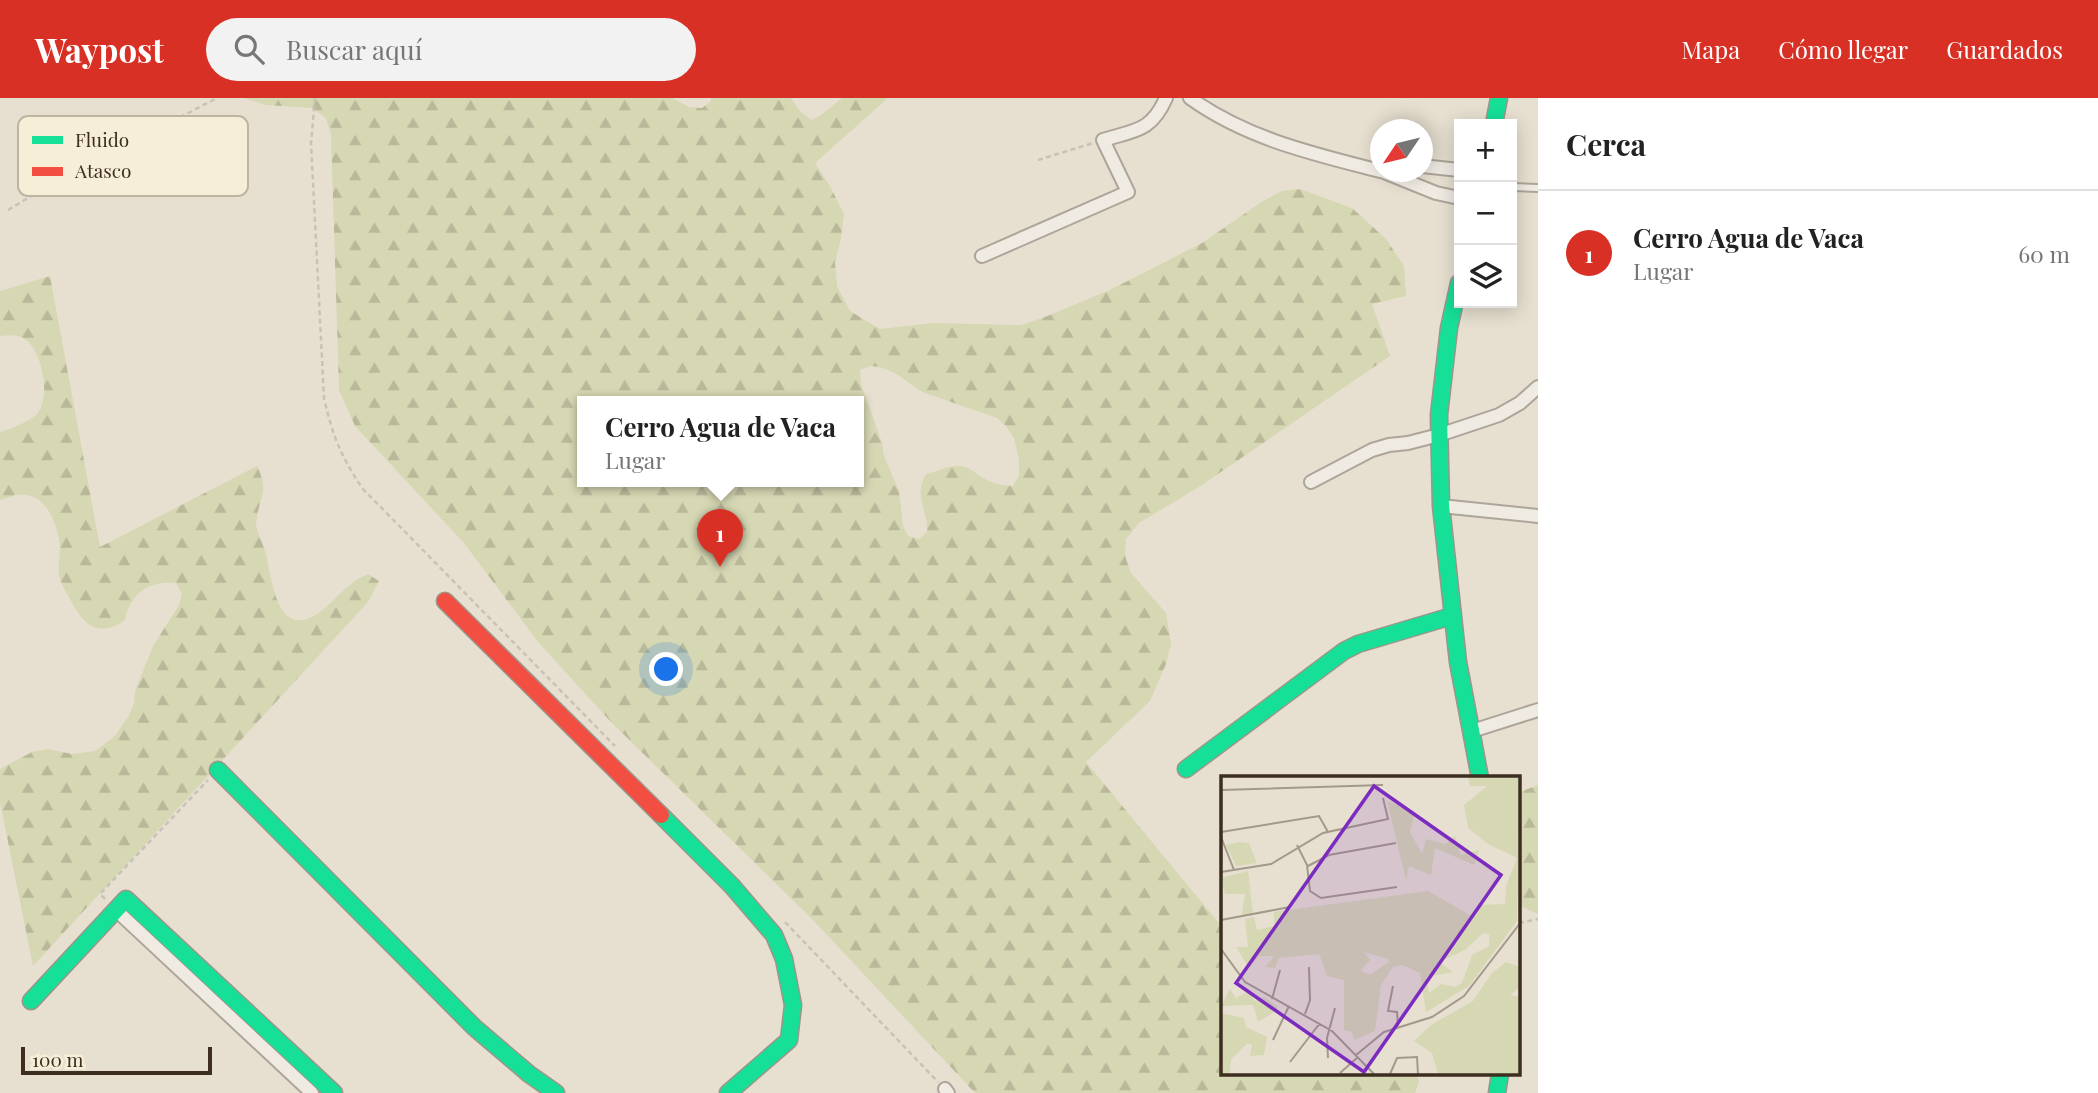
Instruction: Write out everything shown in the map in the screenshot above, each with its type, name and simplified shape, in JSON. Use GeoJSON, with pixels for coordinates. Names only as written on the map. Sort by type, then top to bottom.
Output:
{"type":"FeatureCollection","features":[{"type":"Feature","properties":{"kind":"street"},"geometry":{"type":"LineString","coordinates":[[982,256],[1128,192],[1103,140],[1148,126],[1166,98]]}},
{"type":"Feature","properties":{"kind":"street"},"geometry":{"type":"LineString","coordinates":[[1190,98],[1255,134],[1295,149],[1370,168]]}},
{"type":"Feature","properties":{"kind":"street"},"geometry":{"type":"LineString","coordinates":[[1495,119],[1499,98]]}},
{"type":"Feature","properties":{"kind":"street"},"geometry":{"type":"LineString","coordinates":[[1433,167],[1454,169]]}},
{"type":"Feature","properties":{"kind":"street"},"geometry":{"type":"LineString","coordinates":[[1409,182],[1436,194],[1454,197]]}},
{"type":"Feature","properties":{"kind":"street"},"geometry":{"type":"LineString","coordinates":[[1454,308],[1439,415],[1441,506],[1458,662],[1480,776]]}},
{"type":"Feature","properties":{"kind":"street"},"geometry":{"type":"LineString","coordinates":[[1311,482],[1372,450],[1389,444],[1408,443],[1439,435],[1499,415],[1520,403],[1538,387]]}},
{"type":"Feature","properties":{"kind":"street"},"geometry":{"type":"LineString","coordinates":[[1441,506],[1538,516]]}},
{"type":"Feature","properties":{"kind":"street"},"geometry":{"type":"LineString","coordinates":[[445,601],[732,886],[774,935],[784,959],[793,1005],[789,1040],[728,1093]]}},
{"type":"Feature","properties":{"kind":"street"},"geometry":{"type":"LineString","coordinates":[[1186,769],[1345,651],[1358,644],[1452,616]]}},
{"type":"Feature","properties":{"kind":"street"},"geometry":{"type":"LineString","coordinates":[[1472,731],[1538,710]]}},
{"type":"Feature","properties":{"kind":"street"},"geometry":{"type":"LineString","coordinates":[[218,770],[475,1028],[556,1093]]}},
{"type":"Feature","properties":{"kind":"street"},"geometry":{"type":"LineString","coordinates":[[31,1001],[121,905]]}},
{"type":"Feature","properties":{"kind":"street"},"geometry":{"type":"LineString","coordinates":[[121,905],[312,1093]]}},
{"type":"Feature","properties":{"kind":"street"},"geometry":{"type":"LineString","coordinates":[[121,905],[334,1093]]}},
{"type":"Feature","properties":{"kind":"lane"},"geometry":{"type":"LineString","coordinates":[[1517,187],[1538,188]]}},
{"type":"Feature","properties":{"kind":"path"},"geometry":{"type":"LineString","coordinates":[[182,116],[217,98]]}},
{"type":"Feature","properties":{"kind":"path"},"geometry":{"type":"LineString","coordinates":[[315,98],[311,143],[324,398],[331,432],[344,460],[362,488],[619,750]]}},
{"type":"Feature","properties":{"kind":"path"},"geometry":{"type":"LineString","coordinates":[[1038,160],[1103,140]]}},
{"type":"Feature","properties":{"kind":"path"},"geometry":{"type":"LineString","coordinates":[[8,210],[31,196]]}},
{"type":"Feature","properties":{"kind":"path"},"geometry":{"type":"LineString","coordinates":[[121,905],[100,894],[218,770]]}},
{"type":"Feature","properties":{"kind":"path"},"geometry":{"type":"LineString","coordinates":[[1520,923],[1538,919]]}},
{"type":"Feature","properties":{"kind":"path"},"geometry":{"type":"LineString","coordinates":[[783,920],[946,1091]]}},
{"type":"Feature","properties":{"kind":"green space"},"geometry":{"type":"Polygon","coordinates":[[[244,98],[672,98],[689,107],[702,108],[711,98],[791,98],[799,110],[811,120],[842,98],[888,98],[815,163],[844,214],[835,262],[837,286],[850,311],[880,329],[933,323],[1021,325],[1045,317],[1110,290],[1202,243],[1282,191],[1300,189],[1352,208],[1386,239],[1404,266],[1406,296],[1372,304],[1390,356],[1199,487],[1139,523],[1126,539],[1125,556],[1131,573],[1166,613],[1171,644],[1166,664],[1150,701],[1086,762],[1221,926],[1221,1076],[1417,1076],[1419,1081],[1415,1093],[975,1093],[812,919],[611,722],[539,643],[463,542],[355,426],[339,390],[331,134],[326,118],[312,108],[266,105],[244,98]],[[871,366],[860,370],[861,384],[884,456],[899,491],[903,526],[908,536],[919,539],[927,532],[921,496],[922,482],[926,474],[960,466],[992,482],[1013,486],[1019,475],[1019,460],[1014,438],[1006,426],[997,418],[925,393],[880,367],[871,366]]]}},
{"type":"Feature","properties":{"kind":"green space"},"geometry":{"type":"Polygon","coordinates":[[[50,276],[100,547],[257,466],[263,489],[256,527],[266,554],[276,598],[288,616],[296,620],[313,616],[352,583],[368,574],[379,581],[368,602],[33,966],[0,802],[0,769],[32,752],[47,749],[72,754],[95,751],[115,736],[129,715],[135,691],[153,646],[179,605],[182,594],[176,583],[158,584],[136,596],[125,620],[106,628],[92,626],[80,616],[61,581],[59,538],[48,510],[35,498],[26,495],[0,500],[0,432],[35,416],[40,409],[44,389],[41,365],[32,346],[20,337],[0,336],[0,291],[50,276]]]}},
{"type":"Feature","properties":{"kind":"green space"},"geometry":{"type":"Polygon","coordinates":[[[1538,785],[1538,914],[1520,904],[1520,792],[1538,785]]]}},
{"type":"Feature","properties":{"kind":"traffic: fast"},"geometry":{"type":"LineString","coordinates":[[1495,119],[1499,98]]}},
{"type":"Feature","properties":{"kind":"traffic: fast"},"geometry":{"type":"LineString","coordinates":[[1454,306],[1439,415],[1441,506],[1458,662],[1480,776]]}},
{"type":"Feature","properties":{"kind":"traffic: fast"},"geometry":{"type":"LineString","coordinates":[[1186,769],[1344,651],[1358,644],[1452,616]]}},
{"type":"Feature","properties":{"kind":"traffic: fast"},"geometry":{"type":"LineString","coordinates":[[218,770],[475,1028],[556,1093]]}},
{"type":"Feature","properties":{"kind":"traffic: fast"},"geometry":{"type":"LineString","coordinates":[[661,815],[732,886],[774,935],[784,959],[793,1005],[789,1040],[728,1093]]}},
{"type":"Feature","properties":{"kind":"traffic: fast"},"geometry":{"type":"LineString","coordinates":[[31,1001],[126,899],[334,1093]]}},
{"type":"Feature","properties":{"kind":"traffic: fast"},"geometry":{"type":"LineString","coordinates":[[1497,1093],[1500,1076]]}},
{"type":"Feature","properties":{"kind":"traffic: jam"},"geometry":{"type":"LineString","coordinates":[[445,601],[661,815]]}},
{"type":"Feature","properties":{"kind":"place","name":"Cerro Agua de Vaca"},"geometry":{"type":"Point","coordinates":[720,567]}}]}
